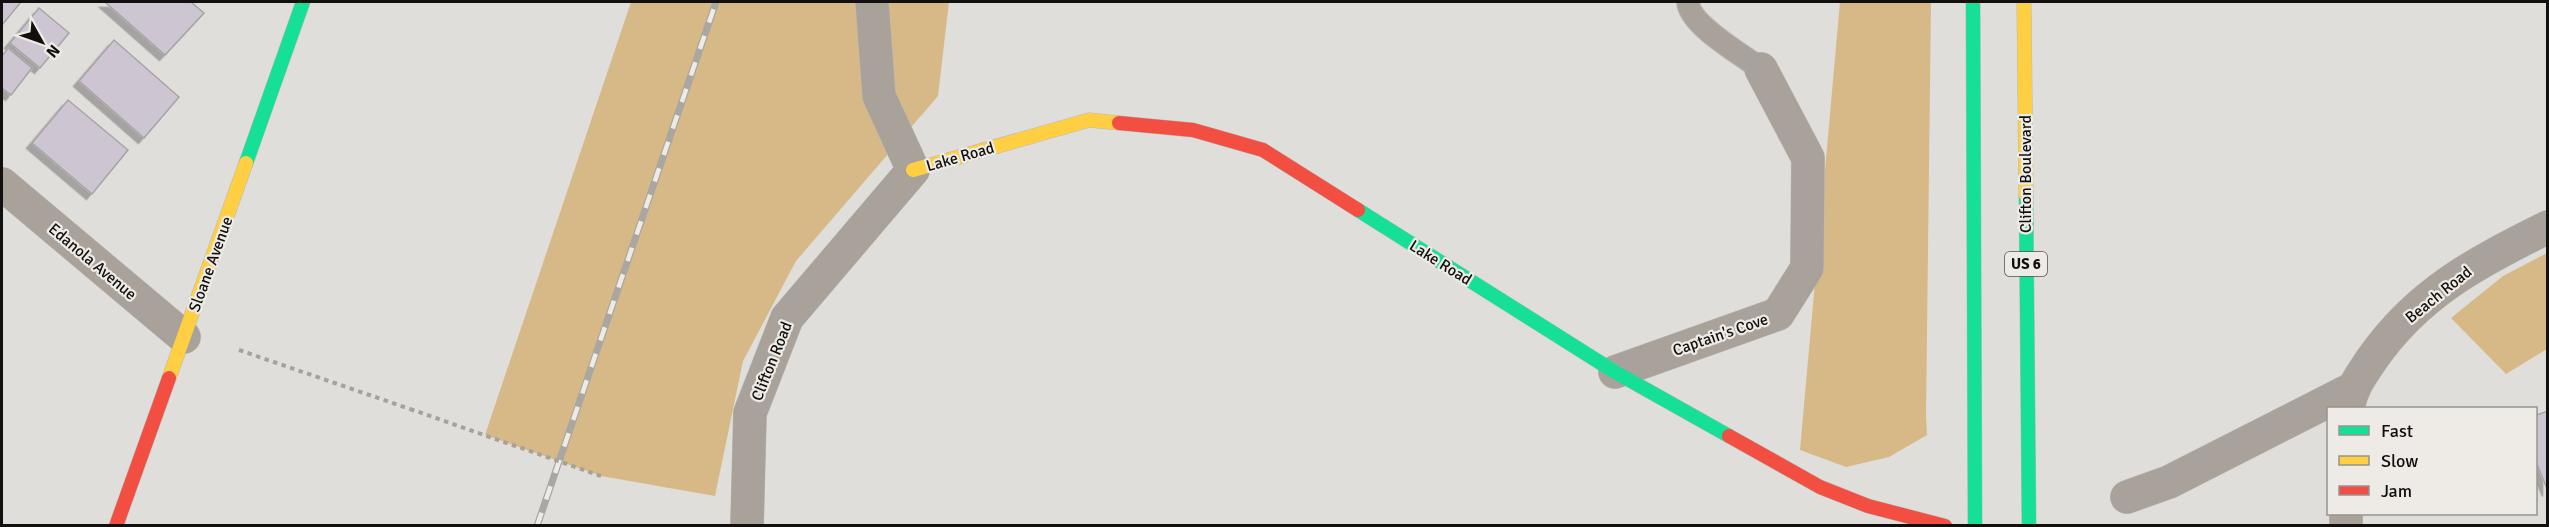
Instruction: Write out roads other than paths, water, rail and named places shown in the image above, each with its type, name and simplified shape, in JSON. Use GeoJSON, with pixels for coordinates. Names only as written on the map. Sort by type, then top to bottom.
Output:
{"type":"FeatureCollection","features":[{"type":"Feature","properties":{"kind":"main road","name":"Sloane Avenue"},"geometry":{"type":"LineString","coordinates":[[116,525],[303,2]]}},
{"type":"Feature","properties":{"kind":"main road"},"geometry":{"type":"LineString","coordinates":[[1973,2],[1975,525]]}},
{"type":"Feature","properties":{"kind":"main road","name":"Clifton Boulevard"},"geometry":{"type":"LineString","coordinates":[[2024,2],[2029,525]]}},
{"type":"Feature","properties":{"kind":"main road","name":"Lake Road"},"geometry":{"type":"LineString","coordinates":[[913,170],[1089,120],[1193,130],[1263,150],[1615,372],[1820,488],[1868,506],[1945,525]]}},
{"type":"Feature","properties":{"kind":"street"},"geometry":{"type":"LineString","coordinates":[[872,2],[879,96],[913,170]]}},
{"type":"Feature","properties":{"kind":"street","name":"Captain's Cove"},"geometry":{"type":"LineString","coordinates":[[1615,372],[1778,314],[1807,268],[1808,158],[1761,69]]}},
{"type":"Feature","properties":{"kind":"street","name":"Clifton Road"},"geometry":{"type":"LineString","coordinates":[[747,525],[750,413],[787,318],[913,170]]}},
{"type":"Feature","properties":{"kind":"street","name":"Edanola Avenue"},"geometry":{"type":"LineString","coordinates":[[2,184],[184,337]]}},
{"type":"Feature","properties":{"kind":"street","name":"Beach Road"},"geometry":{"type":"LineString","coordinates":[[2333,407],[2350,399],[2391,332],[2435,291],[2483,259],[2547,227]]}},
{"type":"Feature","properties":{"kind":"street","name":"Beach Road"},"geometry":{"type":"LineString","coordinates":[[2127,496],[2169,482],[2327,410]]}},
{"type":"Feature","properties":{"kind":"lane"},"geometry":{"type":"LineString","coordinates":[[1688,2],[1688,6],[1702,26],[1761,69]]}},
{"type":"Feature","properties":{"kind":"railway"},"geometry":{"type":"LineString","coordinates":[[537,526],[716,2]]}}]}
